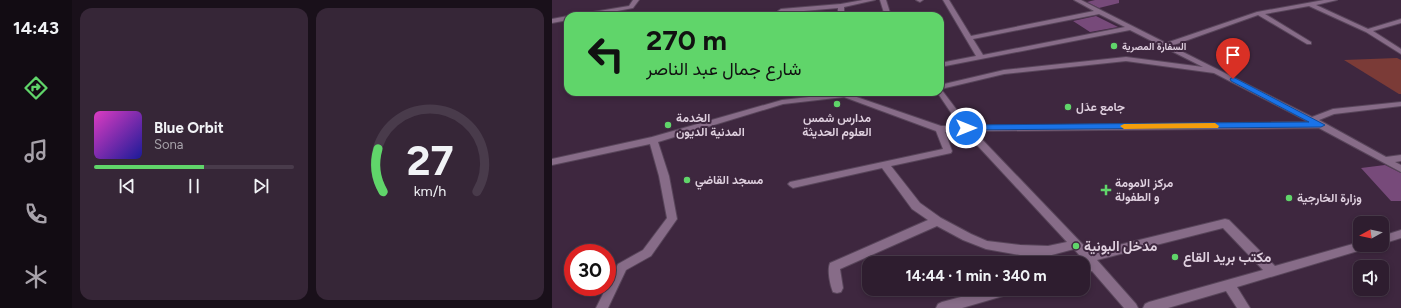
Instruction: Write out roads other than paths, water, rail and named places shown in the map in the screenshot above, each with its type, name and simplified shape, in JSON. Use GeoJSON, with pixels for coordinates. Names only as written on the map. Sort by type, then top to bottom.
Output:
{"type":"FeatureCollection","features":[{"type":"Feature","properties":{"kind":"street"},"geometry":{"type":"LineString","coordinates":[[603,12],[631,7],[636,0]]}},
{"type":"Feature","properties":{"kind":"street"},"geometry":{"type":"LineString","coordinates":[[781,11],[841,6],[847,2],[872,0]]}},
{"type":"Feature","properties":{"kind":"street"},"geometry":{"type":"LineString","coordinates":[[883,0],[887,12]]}},
{"type":"Feature","properties":{"kind":"street"},"geometry":{"type":"LineString","coordinates":[[946,0],[980,56]]}},
{"type":"Feature","properties":{"kind":"street"},"geometry":{"type":"LineString","coordinates":[[1077,0],[1098,12],[1220,72],[1401,169]]}},
{"type":"Feature","properties":{"kind":"street"},"geometry":{"type":"LineString","coordinates":[[1166,45],[1259,13],[1334,0]]}},
{"type":"Feature","properties":{"kind":"street"},"geometry":{"type":"LineString","coordinates":[[1310,4],[1368,31],[1401,52]]}},
{"type":"Feature","properties":{"kind":"street"},"geometry":{"type":"LineString","coordinates":[[841,6],[841,12]]}},
{"type":"Feature","properties":{"kind":"street"},"geometry":{"type":"LineString","coordinates":[[969,38],[1098,12]]}},
{"type":"Feature","properties":{"kind":"street"},"geometry":{"type":"LineString","coordinates":[[1259,13],[1309,43]]}},
{"type":"Feature","properties":{"kind":"street"},"geometry":{"type":"LineString","coordinates":[[552,21],[564,19]]}},
{"type":"Feature","properties":{"kind":"street"},"geometry":{"type":"LineString","coordinates":[[1368,31],[1401,21]]}},
{"type":"Feature","properties":{"kind":"street"},"geometry":{"type":"LineString","coordinates":[[944,64],[1130,28]]}},
{"type":"Feature","properties":{"kind":"street"},"geometry":{"type":"LineString","coordinates":[[944,86],[1004,72],[1126,59],[1220,72]]}},
{"type":"Feature","properties":{"kind":"street"},"geometry":{"type":"LineString","coordinates":[[552,162],[653,140],[782,102],[829,96]]}},
{"type":"Feature","properties":{"kind":"street"},"geometry":{"type":"LineString","coordinates":[[850,96],[940,129],[1321,125]]}},
{"type":"Feature","properties":{"kind":"street"},"geometry":{"type":"LineString","coordinates":[[944,96],[966,128],[1076,244],[1132,308]]}},
{"type":"Feature","properties":{"kind":"street"},"geometry":{"type":"LineString","coordinates":[[1312,120],[1333,112],[1401,104]]}},
{"type":"Feature","properties":{"kind":"street"},"geometry":{"type":"LineString","coordinates":[[793,184],[948,151],[940,129]]}},
{"type":"Feature","properties":{"kind":"street"},"geometry":{"type":"LineString","coordinates":[[602,308],[622,267],[648,253],[672,219],[664,176],[653,140]]}},
{"type":"Feature","properties":{"kind":"street"},"geometry":{"type":"LineString","coordinates":[[1385,160],[1401,158]]}},
{"type":"Feature","properties":{"kind":"street"},"geometry":{"type":"LineString","coordinates":[[884,164],[916,206],[937,221],[986,245],[1020,250],[1048,251],[1076,244]]}},
{"type":"Feature","properties":{"kind":"street"},"geometry":{"type":"LineString","coordinates":[[837,288],[834,266],[937,221]]}},
{"type":"Feature","properties":{"kind":"street"},"geometry":{"type":"LineString","coordinates":[[1091,262],[1225,223],[1273,272]]}},
{"type":"Feature","properties":{"kind":"street"},"geometry":{"type":"LineString","coordinates":[[1389,238],[1401,234]]}},
{"type":"Feature","properties":{"kind":"street"},"geometry":{"type":"LineString","coordinates":[[1149,308],[1353,248]]}},
{"type":"Feature","properties":{"kind":"street"},"geometry":{"type":"LineString","coordinates":[[1228,286],[1244,308]]}},
{"type":"Feature","properties":{"kind":"street"},"geometry":{"type":"LineString","coordinates":[[942,308],[985,296]]}},
{"type":"Feature","properties":{"kind":"place","name":"السفارة المصرية"},"geometry":{"type":"Point","coordinates":[1114,46]}},
{"type":"Feature","properties":{"kind":"place","name":"مدارس شمس العلوم الحديثة"},"geometry":{"type":"Point","coordinates":[837,104]}},
{"type":"Feature","properties":{"kind":"place","name":"جامع عدَل"},"geometry":{"type":"Point","coordinates":[1068,107]}},
{"type":"Feature","properties":{"kind":"place","name":"الخدمة المدنية الديون"},"geometry":{"type":"Point","coordinates":[668,125]}},
{"type":"Feature","properties":{"kind":"place","name":"مسجد القاضي"},"geometry":{"type":"Point","coordinates":[687,180]}},
{"type":"Feature","properties":{"kind":"place","name":"مركز الامومة و الطفولة"},"geometry":{"type":"Point","coordinates":[1106,190]}},
{"type":"Feature","properties":{"kind":"place","name":"وزارة الخارجية"},"geometry":{"type":"Point","coordinates":[1289,198]}},
{"type":"Feature","properties":{"kind":"place","name":"مدخل البونية"},"geometry":{"type":"Point","coordinates":[1076,246]}},
{"type":"Feature","properties":{"kind":"place","name":"مكتب بريد القاع"},"geometry":{"type":"Point","coordinates":[1175,257]}}]}
